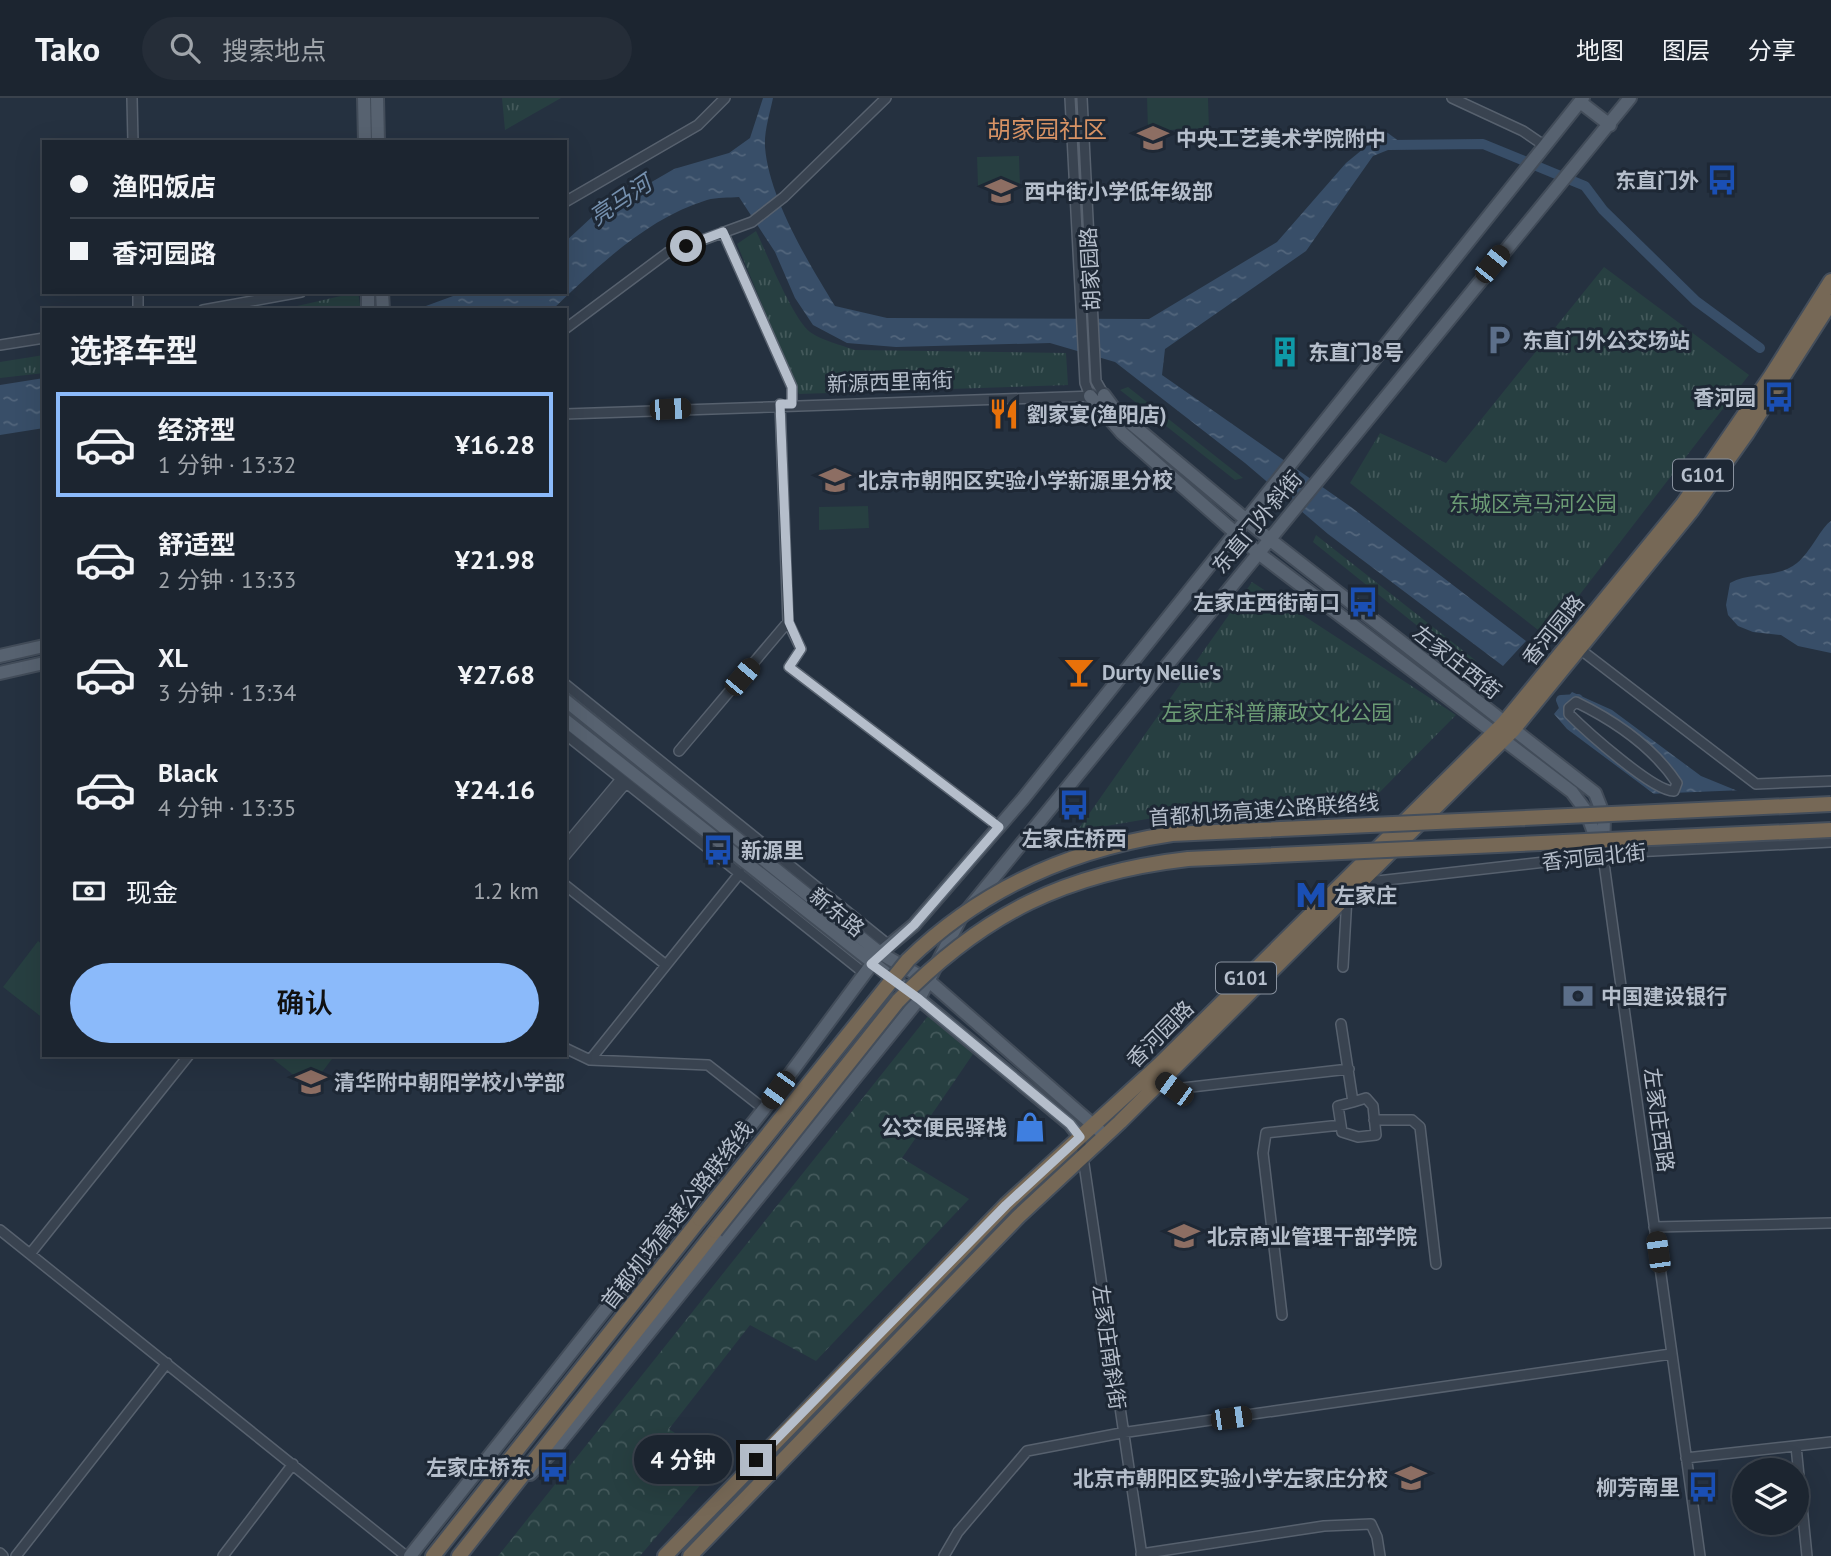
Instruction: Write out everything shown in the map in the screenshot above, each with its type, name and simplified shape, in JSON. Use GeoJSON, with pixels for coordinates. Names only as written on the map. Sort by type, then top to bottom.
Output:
{"type":"FeatureCollection","features":[{"type":"Feature","properties":{"kind":"highway","name":"香河园路"},"geometry":{"type":"LineString","coordinates":[[1523,711],[1558,657],[1683,504],[1771,376],[1831,281]]}},
{"type":"Feature","properties":{"kind":"highway","name":"香河园路"},"geometry":{"type":"LineString","coordinates":[[690,1556],[1017,1217],[1106,1136],[1359,884],[1577,654],[1692,510],[1773,394],[1831,302]]}},
{"type":"Feature","properties":{"kind":"highway","name":"香河园路"},"geometry":{"type":"LineString","coordinates":[[665,1556],[998,1214],[1159,1065],[1504,732]]}},
{"type":"Feature","properties":{"kind":"highway","name":"首都机场高速公路联络线"},"geometry":{"type":"LineString","coordinates":[[433,1556],[908,960],[941,929],[985,900],[1065,860],[1134,840],[1172,834],[1831,804]]}},
{"type":"Feature","properties":{"kind":"highway","name":"首都机场高速公路联络线"},"geometry":{"type":"LineString","coordinates":[[459,1556],[898,1001],[978,929],[1022,904],[1064,887],[1145,864],[1188,859],[1831,830]]}},
{"type":"Feature","properties":{"kind":"main road"},"geometry":{"type":"LineString","coordinates":[[364,98],[365,140]]}},
{"type":"Feature","properties":{"kind":"main road"},"geometry":{"type":"LineString","coordinates":[[377,98],[378,140]]}},
{"type":"Feature","properties":{"kind":"main road","name":"东直门外斜街"},"geometry":{"type":"LineString","coordinates":[[494,1512],[554,1450],[919,999],[960,919],[1268,538],[1630,98]]}},
{"type":"Feature","properties":{"kind":"main road"},"geometry":{"type":"LineString","coordinates":[[1581,100],[1610,125]]}},
{"type":"Feature","properties":{"kind":"main road","name":"东直门外斜街"},"geometry":{"type":"LineString","coordinates":[[408,1556],[764,1110],[868,968],[885,949],[914,925],[999,827],[1581,100]]}},
{"type":"Feature","properties":{"kind":"main road"},"geometry":{"type":"LineString","coordinates":[[1097,396],[1246,518]]}},
{"type":"Feature","properties":{"kind":"main road"},"geometry":{"type":"LineString","coordinates":[[1097,396],[1122,433],[1236,531]]}},
{"type":"Feature","properties":{"kind":"main road","name":"左家庄西街"},"geometry":{"type":"LineString","coordinates":[[1246,518],[1504,732]]}},
{"type":"Feature","properties":{"kind":"main road","name":"左家庄西街"},"geometry":{"type":"LineString","coordinates":[[1236,531],[1257,552],[1504,732]]}},
{"type":"Feature","properties":{"kind":"main road"},"geometry":{"type":"LineString","coordinates":[[0,656],[42,646]]}},
{"type":"Feature","properties":{"kind":"main road"},"geometry":{"type":"LineString","coordinates":[[0,673],[42,663]]}},
{"type":"Feature","properties":{"kind":"main road","name":"新东路"},"geometry":{"type":"LineString","coordinates":[[567,702],[930,982]]}},
{"type":"Feature","properties":{"kind":"main road","name":"新东路"},"geometry":{"type":"LineString","coordinates":[[567,722],[868,968],[919,999],[1070,1124],[1080,1137]]}},
{"type":"Feature","properties":{"kind":"main road","name":"左家庄西路"},"geometry":{"type":"LineString","coordinates":[[1504,732],[1572,792],[1586,811],[1603,856]]}},
{"type":"Feature","properties":{"kind":"main road"},"geometry":{"type":"LineString","coordinates":[[930,982],[1106,1136]]}},
{"type":"Feature","properties":{"kind":"street"},"geometry":{"type":"LineString","coordinates":[[132,98],[133,140]]}},
{"type":"Feature","properties":{"kind":"street"},"geometry":{"type":"LineString","coordinates":[[567,201],[698,125],[725,98]]}},
{"type":"Feature","properties":{"kind":"street"},"geometry":{"type":"LineString","coordinates":[[567,328],[667,253],[752,222],[784,197],[886,98]]}},
{"type":"Feature","properties":{"kind":"street","name":"胡家园路"},"geometry":{"type":"LineString","coordinates":[[1070,98],[1085,383],[1097,396]]}},
{"type":"Feature","properties":{"kind":"street","name":"胡家园路"},"geometry":{"type":"LineString","coordinates":[[1082,98],[1097,396]]}},
{"type":"Feature","properties":{"kind":"street"},"geometry":{"type":"LineString","coordinates":[[1452,98],[1523,131],[1545,146]]}},
{"type":"Feature","properties":{"kind":"street"},"geometry":{"type":"LineString","coordinates":[[723,232],[792,387],[792,404]]}},
{"type":"Feature","properties":{"kind":"street"},"geometry":{"type":"LineString","coordinates":[[214,308],[290,294]]}},
{"type":"Feature","properties":{"kind":"street"},"geometry":{"type":"LineString","coordinates":[[0,345],[42,338]]}},
{"type":"Feature","properties":{"kind":"street","name":"新源西里南街"},"geometry":{"type":"LineString","coordinates":[[567,414],[780,404],[1097,396]]}},
{"type":"Feature","properties":{"kind":"street"},"geometry":{"type":"LineString","coordinates":[[780,404],[789,622],[801,649],[789,667],[999,827]]}},
{"type":"Feature","properties":{"kind":"street"},"geometry":{"type":"LineString","coordinates":[[679,751],[789,622]]}},
{"type":"Feature","properties":{"kind":"street"},"geometry":{"type":"LineString","coordinates":[[1577,654],[1756,783],[1831,781]]}},
{"type":"Feature","properties":{"kind":"street"},"geometry":{"type":"LineString","coordinates":[[567,686],[885,949]]}},
{"type":"Feature","properties":{"kind":"street"},"geometry":{"type":"LineString","coordinates":[[1576,702],[1607,719],[1661,759],[1677,783],[1674,791],[1668,791],[1644,776],[1591,735],[1569,715],[1569,708],[1576,702]]}},
{"type":"Feature","properties":{"kind":"street"},"geometry":{"type":"LineString","coordinates":[[567,736],[740,873],[868,968]]}},
{"type":"Feature","properties":{"kind":"street"},"geometry":{"type":"LineString","coordinates":[[567,844],[624,781]]}},
{"type":"Feature","properties":{"kind":"street"},"geometry":{"type":"LineString","coordinates":[[567,853],[624,781]]}},
{"type":"Feature","properties":{"kind":"street","name":"香河园北街"},"geometry":{"type":"LineString","coordinates":[[1359,884],[1603,856],[1831,842]]}},
{"type":"Feature","properties":{"kind":"street","name":"左家庄西路"},"geometry":{"type":"LineString","coordinates":[[1603,856],[1700,1556]]}},
{"type":"Feature","properties":{"kind":"street"},"geometry":{"type":"LineString","coordinates":[[590,1060],[740,873]]}},
{"type":"Feature","properties":{"kind":"street"},"geometry":{"type":"LineString","coordinates":[[567,887],[666,965]]}},
{"type":"Feature","properties":{"kind":"street"},"geometry":{"type":"LineString","coordinates":[[1343,967],[1347,894]]}},
{"type":"Feature","properties":{"kind":"street"},"geometry":{"type":"LineString","coordinates":[[1341,1024],[1353,1102]]}},
{"type":"Feature","properties":{"kind":"street"},"geometry":{"type":"LineString","coordinates":[[567,1049],[590,1060],[708,1065],[764,1110]]}},
{"type":"Feature","properties":{"kind":"street"},"geometry":{"type":"LineString","coordinates":[[30,1254],[186,1057]]}},
{"type":"Feature","properties":{"kind":"street"},"geometry":{"type":"LineString","coordinates":[[1162,1081],[1174,1089],[1349,1069]]}},
{"type":"Feature","properties":{"kind":"street"},"geometry":{"type":"LineString","coordinates":[[1366,1098],[1373,1107],[1374,1120],[1376,1135],[1358,1137],[1342,1132],[1338,1106],[1366,1098]]}},
{"type":"Feature","properties":{"kind":"street"},"geometry":{"type":"LineString","coordinates":[[1374,1120],[1412,1120],[1420,1127],[1436,1264]]}},
{"type":"Feature","properties":{"kind":"street"},"geometry":{"type":"LineString","coordinates":[[1282,1315],[1263,1153],[1266,1133],[1341,1125]]}},
{"type":"Feature","properties":{"kind":"street","name":"左家庄南斜街"},"geometry":{"type":"LineString","coordinates":[[1080,1137],[1121,1433],[1141,1555]]}},
{"type":"Feature","properties":{"kind":"street"},"geometry":{"type":"LineString","coordinates":[[1654,1227],[1831,1223]]}},
{"type":"Feature","properties":{"kind":"street"},"geometry":{"type":"LineString","coordinates":[[0,1230],[408,1556]]}},
{"type":"Feature","properties":{"kind":"street"},"geometry":{"type":"LineString","coordinates":[[944,1556],[958,1532],[1027,1451],[1121,1433],[1671,1354]]}},
{"type":"Feature","properties":{"kind":"street"},"geometry":{"type":"LineString","coordinates":[[16,1556],[167,1363]]}},
{"type":"Feature","properties":{"kind":"street"},"geometry":{"type":"LineString","coordinates":[[1686,1458],[1831,1442]]}},
{"type":"Feature","properties":{"kind":"street"},"geometry":{"type":"LineString","coordinates":[[1796,1446],[1807,1556]]}},
{"type":"Feature","properties":{"kind":"street"},"geometry":{"type":"LineString","coordinates":[[223,1556],[293,1464]]}},
{"type":"Feature","properties":{"kind":"street"},"geometry":{"type":"LineString","coordinates":[[1141,1555],[1312,1528],[1371,1524],[1377,1537],[1380,1556]]}},
{"type":"Feature","properties":{"kind":"green space"},"geometry":{"type":"Polygon","coordinates":[[[502,98],[561,98],[505,130],[502,98]]]}},
{"type":"Feature","properties":{"kind":"green space"},"geometry":{"type":"Polygon","coordinates":[[[1147,98],[1208,98],[1209,128],[1148,131],[1147,98]]]}},
{"type":"Feature","properties":{"kind":"green space"},"geometry":{"type":"Polygon","coordinates":[[[1019,156],[1020,185],[978,187],[977,157],[1019,156]]]}},
{"type":"Feature","properties":{"kind":"green space"},"geometry":{"type":"Polygon","coordinates":[[[756,231],[796,314],[810,332],[821,338],[855,350],[1066,353],[1068,385],[799,394],[737,244],[756,231]]]}},
{"type":"Feature","properties":{"kind":"green space","name":"东城区亮马河公园"},"geometry":{"type":"Polygon","coordinates":[[[1604,267],[1749,375],[1547,637],[1350,483],[1380,433],[1446,463],[1604,267]]]}},
{"type":"Feature","properties":{"kind":"green space"},"geometry":{"type":"Polygon","coordinates":[[[358,294],[361,308],[289,308],[358,294]]]}},
{"type":"Feature","properties":{"kind":"green space"},"geometry":{"type":"Polygon","coordinates":[[[42,355],[42,373],[0,378],[0,362],[42,355]]]}},
{"type":"Feature","properties":{"kind":"green space"},"geometry":{"type":"Polygon","coordinates":[[[1128,387],[1243,478],[1235,480],[1120,390],[1128,387]]]}},
{"type":"Feature","properties":{"kind":"green space"},"geometry":{"type":"Polygon","coordinates":[[[868,506],[869,528],[819,530],[819,507],[868,506]]]}},
{"type":"Feature","properties":{"kind":"green space"},"geometry":{"type":"Polygon","coordinates":[[[1316,535],[1481,667],[1476,673],[1313,542],[1316,535]]]}},
{"type":"Feature","properties":{"kind":"green space","name":"左家庄科普廉政文化公园"},"geometry":{"type":"Polygon","coordinates":[[[1252,582],[1456,715],[1369,803],[1194,811],[1077,831],[1252,582]]]}},
{"type":"Feature","properties":{"kind":"green space"},"geometry":{"type":"Polygon","coordinates":[[[38,941],[42,944],[42,1017],[3,987],[38,941]]]}},
{"type":"Feature","properties":{"kind":"green space"},"geometry":{"type":"Polygon","coordinates":[[[928,1016],[973,1054],[902,1158],[969,1199],[816,1361],[750,1325],[669,1429],[719,1463],[640,1556],[498,1556],[928,1016]]]}},
{"type":"Feature","properties":{"kind":"green space"},"geometry":{"type":"Polygon","coordinates":[[[271,1057],[333,1057],[310,1088],[271,1057]]]}},
{"type":"Feature","properties":{"kind":"water"},"geometry":{"type":"Polygon","coordinates":[[[763,98],[773,98],[765,141],[768,167],[791,229],[835,306],[887,318],[1149,319],[1277,242],[1346,163],[1385,131],[1403,144],[1373,156],[1306,251],[1165,349],[1162,375],[1351,507],[1526,641],[1503,666],[1328,534],[1245,463],[1115,362],[1050,343],[896,347],[847,343],[813,325],[795,298],[775,252],[739,197],[707,200],[664,219],[624,246],[554,308],[420,308],[459,294],[567,294],[567,240],[593,216],[674,169],[729,153],[750,138],[763,98]]]}},
{"type":"Feature","properties":{"kind":"water"},"geometry":{"type":"Polygon","coordinates":[[[42,378],[42,428],[0,435],[0,385],[42,378]]]}},
{"type":"Feature","properties":{"kind":"water"},"geometry":{"type":"Polygon","coordinates":[[[1831,521],[1831,653],[1798,646],[1781,635],[1753,632],[1738,626],[1728,615],[1726,605],[1730,583],[1789,568],[1802,559],[1831,521]]]}},
{"type":"Feature","properties":{"kind":"water"},"geometry":{"type":"Polygon","coordinates":[[[1572,692],[1612,710],[1701,776],[1767,803],[1831,817],[1654,794],[1567,729],[1554,714],[1572,692]],[[1575,702],[1569,714],[1668,791],[1677,783],[1661,759],[1575,702]]]}},
{"type":"Feature","properties":{"kind":"pier"},"geometry":{"type":"Polygon","coordinates":[[[1744,790],[1768,800],[1831,796],[1831,820],[1750,824],[1648,794],[1744,790]]]}},
{"type":"Feature","properties":{"kind":"waterway"},"geometry":{"type":"LineString","coordinates":[[1389,145],[1483,144],[1585,186],[1603,210],[1696,301],[1760,348]]}},
{"type":"Feature","properties":{"kind":"waterway"},"geometry":{"type":"LineString","coordinates":[[1567,715],[1561,700],[1578,699]]}},
{"type":"Feature","properties":{"kind":"place","name":"中央工艺美术学院附中"},"geometry":{"type":"Point","coordinates":[1153,138]}},
{"type":"Feature","properties":{"kind":"place","name":"东直门外"},"geometry":{"type":"Point","coordinates":[1722,180]}},
{"type":"Feature","properties":{"kind":"place","name":"西中街小学低年级部"},"geometry":{"type":"Point","coordinates":[1001,191]}},
{"type":"Feature","properties":{"kind":"place","name":"东直门外公交场站"},"geometry":{"type":"Point","coordinates":[1499,340]}},
{"type":"Feature","properties":{"kind":"place","name":"东直门8号"},"geometry":{"type":"Point","coordinates":[1285,352]}},
{"type":"Feature","properties":{"kind":"place","name":"香河园"},"geometry":{"type":"Point","coordinates":[1779,397]}},
{"type":"Feature","properties":{"kind":"place","name":"劉家宴(渔阳店)"},"geometry":{"type":"Point","coordinates":[1004,414]}},
{"type":"Feature","properties":{"kind":"place","name":"北京市朝阳区实验小学新源里分校"},"geometry":{"type":"Point","coordinates":[835,480]}},
{"type":"Feature","properties":{"kind":"place","name":"左家庄西街南口"},"geometry":{"type":"Point","coordinates":[1363,602]}},
{"type":"Feature","properties":{"kind":"place","name":"Durty Nellie's"},"geometry":{"type":"Point","coordinates":[1079,672]}},
{"type":"Feature","properties":{"kind":"place","name":"左家庄桥西"},"geometry":{"type":"Point","coordinates":[1074,805]}},
{"type":"Feature","properties":{"kind":"place","name":"新源里"},"geometry":{"type":"Point","coordinates":[718,850]}},
{"type":"Feature","properties":{"kind":"place","name":"左家庄"},"geometry":{"type":"Point","coordinates":[1311,895]}},
{"type":"Feature","properties":{"kind":"place","name":"中国建设银行"},"geometry":{"type":"Point","coordinates":[1578,996]}},
{"type":"Feature","properties":{"kind":"place","name":"清华附中朝阳学校小学部"},"geometry":{"type":"Point","coordinates":[311,1082]}},
{"type":"Feature","properties":{"kind":"place","name":"公交便民驿栈"},"geometry":{"type":"Point","coordinates":[1030,1127]}},
{"type":"Feature","properties":{"kind":"place","name":"北京商业管理干部学院"},"geometry":{"type":"Point","coordinates":[1184,1236]}},
{"type":"Feature","properties":{"kind":"place","name":"左家庄桥东"},"geometry":{"type":"Point","coordinates":[554,1467]}},
{"type":"Feature","properties":{"kind":"place","name":"北京市朝阳区实验小学左家庄分校"},"geometry":{"type":"Point","coordinates":[1411,1478]}},
{"type":"Feature","properties":{"kind":"place","name":"柳芳南里"},"geometry":{"type":"Point","coordinates":[1703,1487]}},
{"type":"Feature","properties":{"kind":"district","name":"胡家园社区"},"geometry":{"type":"Point","coordinates":[1047,129]}},
{"type":"Feature","properties":{"kind":"route"},"geometry":{"type":"LineString","coordinates":[[686,246],[723,232],[792,387],[792,404],[780,404],[789,622],[801,649],[789,667],[999,827],[914,925],[880,953],[871,964],[919,999],[1070,1124],[1080,1137],[1006,1205],[756,1460]]}},
{"type":"Feature","properties":{"kind":"water label","name":"亮马河"},"geometry":{"type":"Point","coordinates":[620,200]}}]}
